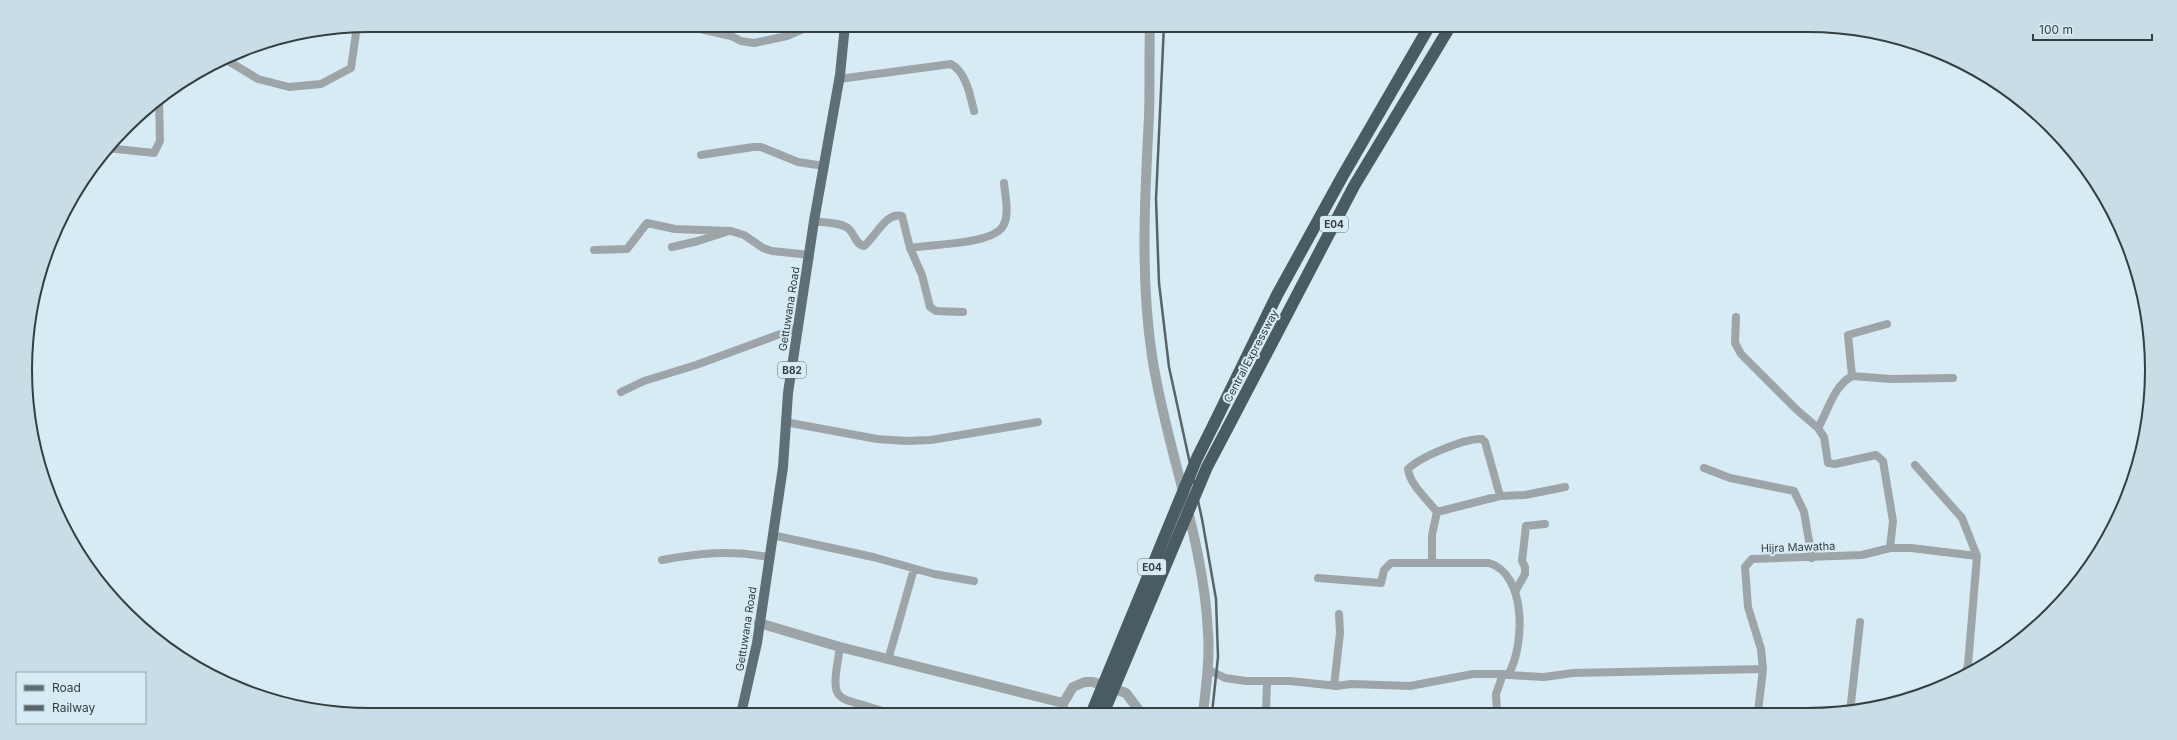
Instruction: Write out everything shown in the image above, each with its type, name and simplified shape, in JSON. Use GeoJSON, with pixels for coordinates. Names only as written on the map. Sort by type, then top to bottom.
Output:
{"type":"FeatureCollection","features":[{"type":"Feature","properties":{"kind":"highway","name":"Central Expressway"},"geometry":{"type":"LineString","coordinates":[[1097,708],[1197,458],[1277,295],[1342,177],[1426,32]]}},
{"type":"Feature","properties":{"kind":"highway","name":"Central Expressway"},"geometry":{"type":"LineString","coordinates":[[1097,708],[1207,467],[1354,186],[1446,32]]}},
{"type":"Feature","properties":{"kind":"main road","name":"Gettuwana Road"},"geometry":{"type":"LineString","coordinates":[[745,708],[782,472],[788,393],[814,221],[839,79],[844,32]]}},
{"type":"Feature","properties":{"kind":"street"},"geometry":{"type":"LineString","coordinates":[[714,32],[731,36],[741,41],[754,43],[787,36],[796,32]]}},
{"type":"Feature","properties":{"kind":"street"},"geometry":{"type":"LineString","coordinates":[[1150,32],[1149,114],[1143,214],[1145,276],[1150,334],[1157,388],[1200,567],[1208,634],[1204,708]]}},
{"type":"Feature","properties":{"kind":"street"},"geometry":{"type":"LineString","coordinates":[[231,63],[258,79],[290,86],[321,84],[351,68],[356,33]]}},
{"type":"Feature","properties":{"kind":"street"},"geometry":{"type":"LineString","coordinates":[[839,79],[951,64],[955,66],[965,80],[974,111]]}},
{"type":"Feature","properties":{"kind":"street"},"geometry":{"type":"LineString","coordinates":[[115,149],[154,153],[160,141],[159,106]]}},
{"type":"Feature","properties":{"kind":"street"},"geometry":{"type":"LineString","coordinates":[[701,156],[761,147],[798,162],[824,166]]}},
{"type":"Feature","properties":{"kind":"street"},"geometry":{"type":"LineString","coordinates":[[910,248],[977,241],[999,230],[1003,226],[1006,218],[1004,183]]}},
{"type":"Feature","properties":{"kind":"street"},"geometry":{"type":"LineString","coordinates":[[814,221],[844,226],[850,230],[859,243],[864,246],[888,220],[894,216],[902,216],[910,248],[922,275],[930,307],[936,311],[963,312]]}},
{"type":"Feature","properties":{"kind":"street"},"geometry":{"type":"LineString","coordinates":[[594,250],[627,249],[647,223],[675,229],[726,232],[744,235],[763,248],[772,251],[810,255]]}},
{"type":"Feature","properties":{"kind":"street"},"geometry":{"type":"LineString","coordinates":[[672,246],[698,241],[726,232]]}},
{"type":"Feature","properties":{"kind":"street"},"geometry":{"type":"LineString","coordinates":[[1736,317],[1735,343],[1741,354],[1797,410],[1818,428],[1824,437],[1828,463],[1835,464],[1876,455],[1883,461],[1893,521],[1890,548]]}},
{"type":"Feature","properties":{"kind":"street"},"geometry":{"type":"LineString","coordinates":[[1852,376],[1848,335],[1887,324]]}},
{"type":"Feature","properties":{"kind":"street"},"geometry":{"type":"LineString","coordinates":[[621,392],[644,381],[696,365],[799,327]]}},
{"type":"Feature","properties":{"kind":"street"},"geometry":{"type":"LineString","coordinates":[[1818,428],[1827,413],[1835,391],[1852,376],[1891,379],[1953,378]]}},
{"type":"Feature","properties":{"kind":"street"},"geometry":{"type":"LineString","coordinates":[[785,422],[877,439],[906,441],[932,440],[1038,422]]}},
{"type":"Feature","properties":{"kind":"street"},"geometry":{"type":"LineString","coordinates":[[1437,512],[1416,486],[1409,475],[1408,469],[1425,459],[1469,441],[1482,439],[1485,442],[1500,496]]}},
{"type":"Feature","properties":{"kind":"street"},"geometry":{"type":"LineString","coordinates":[[1915,465],[1962,518],[1977,556],[1968,667]]}},
{"type":"Feature","properties":{"kind":"street"},"geometry":{"type":"LineString","coordinates":[[1704,468],[1730,478],[1794,491],[1804,512],[1812,558]]}},
{"type":"Feature","properties":{"kind":"street"},"geometry":{"type":"LineString","coordinates":[[1437,512],[1500,496],[1526,495],[1565,487]]}},
{"type":"Feature","properties":{"kind":"street"},"geometry":{"type":"LineString","coordinates":[[1432,563],[1432,535],[1437,512]]}},
{"type":"Feature","properties":{"kind":"street"},"geometry":{"type":"LineString","coordinates":[[1516,590],[1525,574],[1525,567],[1522,561],[1526,526],[1545,524]]}},
{"type":"Feature","properties":{"kind":"street"},"geometry":{"type":"LineString","coordinates":[[772,535],[873,557],[914,569],[974,582]]}},
{"type":"Feature","properties":{"kind":"street","name":"Hijra Mawatha"},"geometry":{"type":"LineString","coordinates":[[1758,708],[1763,669],[1761,650],[1748,607],[1745,567],[1752,559],[1862,555],[1890,548],[1911,548],[1977,556]]}},
{"type":"Feature","properties":{"kind":"street"},"geometry":{"type":"LineString","coordinates":[[662,560],[693,554],[720,552],[749,553],[768,557]]}},
{"type":"Feature","properties":{"kind":"street"},"geometry":{"type":"LineString","coordinates":[[1318,578],[1339,578],[1381,582],[1384,570],[1391,563],[1489,563],[1499,566],[1510,577],[1516,590],[1518,609],[1518,653],[1514,665],[1505,675],[1496,694],[1497,708]]}},
{"type":"Feature","properties":{"kind":"street"},"geometry":{"type":"LineString","coordinates":[[888,660],[914,569]]}},
{"type":"Feature","properties":{"kind":"street"},"geometry":{"type":"LineString","coordinates":[[1334,686],[1340,633],[1339,614]]}},
{"type":"Feature","properties":{"kind":"street"},"geometry":{"type":"LineString","coordinates":[[1851,705],[1860,622]]}},
{"type":"Feature","properties":{"kind":"street"},"geometry":{"type":"LineString","coordinates":[[758,624],[1011,692],[1064,702]]}},
{"type":"Feature","properties":{"kind":"street"},"geometry":{"type":"LineString","coordinates":[[840,647],[834,688],[838,694],[846,700],[871,708]]}},
{"type":"Feature","properties":{"kind":"street"},"geometry":{"type":"LineString","coordinates":[[1207,668],[1224,678],[1290,681],[1334,686],[1410,686],[1467,675],[1544,677],[1580,673],[1763,669]]}},
{"type":"Feature","properties":{"kind":"street"},"geometry":{"type":"LineString","coordinates":[[1266,708],[1267,681]]}},
{"type":"Feature","properties":{"kind":"street"},"geometry":{"type":"LineString","coordinates":[[1064,708],[1064,702],[1073,687],[1085,682],[1093,682],[1126,693],[1137,708]]}},
{"type":"Feature","properties":{"kind":"railway"},"geometry":{"type":"LineString","coordinates":[[1164,32],[1156,199],[1159,283],[1169,367],[1202,519],[1216,599],[1218,657],[1213,708]]}}]}
